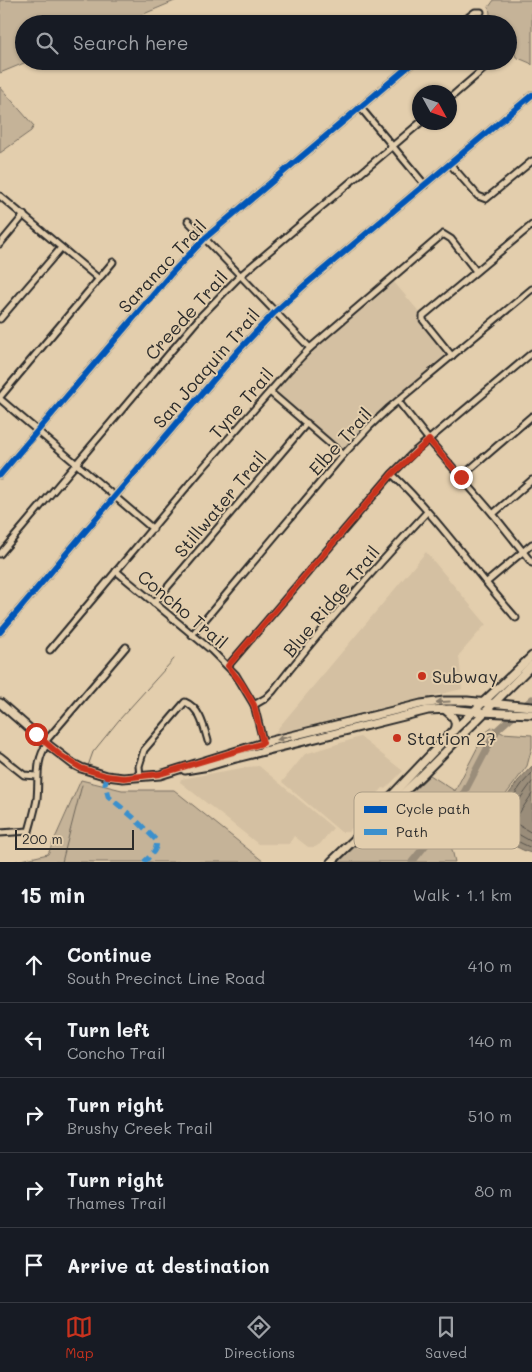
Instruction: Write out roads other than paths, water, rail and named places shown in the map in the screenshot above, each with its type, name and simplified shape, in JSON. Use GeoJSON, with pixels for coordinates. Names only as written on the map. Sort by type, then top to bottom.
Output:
{"type":"FeatureCollection","features":[{"type":"Feature","properties":{"kind":"main road"},"geometry":{"type":"LineString","coordinates":[[396,792],[454,730],[532,656]]}},
{"type":"Feature","properties":{"kind":"main road"},"geometry":{"type":"LineString","coordinates":[[404,792],[485,712],[498,704],[532,665]]}},
{"type":"Feature","properties":{"kind":"main road"},"geometry":{"type":"LineString","coordinates":[[160,774],[263,743],[420,704],[467,701],[532,707]]}},
{"type":"Feature","properties":{"kind":"main road"},"geometry":{"type":"LineString","coordinates":[[0,703],[72,764],[115,777],[160,774],[209,766],[384,722],[416,712],[443,709],[532,714]]}},
{"type":"Feature","properties":{"kind":"main road"},"geometry":{"type":"LineString","coordinates":[[443,709],[455,720],[456,726],[454,730]]}},
{"type":"Feature","properties":{"kind":"main road"},"geometry":{"type":"LineString","coordinates":[[382,713],[384,722]]}},
{"type":"Feature","properties":{"kind":"main road"},"geometry":{"type":"LineString","coordinates":[[313,740],[318,735],[367,722],[368,717]]}},
{"type":"Feature","properties":{"kind":"main road"},"geometry":{"type":"LineString","coordinates":[[346,846],[354,837]]}},
{"type":"Feature","properties":{"kind":"main road"},"geometry":{"type":"LineString","coordinates":[[330,862],[354,839]]}},
{"type":"Feature","properties":{"kind":"street"},"geometry":{"type":"LineString","coordinates":[[472,15],[476,12],[481,12]]}},
{"type":"Feature","properties":{"kind":"street","name":"Saranac Trail"},"geometry":{"type":"LineString","coordinates":[[0,475],[170,275],[205,238],[404,70]]}},
{"type":"Feature","properties":{"kind":"street"},"geometry":{"type":"LineString","coordinates":[[457,92],[483,70]]}},
{"type":"Feature","properties":{"kind":"street","name":"San Joaquin Trail"},"geometry":{"type":"LineString","coordinates":[[0,632],[226,365],[275,312],[532,95]]}},
{"type":"Feature","properties":{"kind":"street"},"geometry":{"type":"LineString","coordinates":[[360,107],[425,185]]}},
{"type":"Feature","properties":{"kind":"street","name":"Creede Trail"},"geometry":{"type":"LineString","coordinates":[[0,554],[201,316],[240,276],[412,130]]}},
{"type":"Feature","properties":{"kind":"street"},"geometry":{"type":"LineString","coordinates":[[450,164],[478,196],[486,199],[532,161]]}},
{"type":"Feature","properties":{"kind":"street"},"geometry":{"type":"LineString","coordinates":[[0,196],[99,279]]}},
{"type":"Feature","properties":{"kind":"street"},"geometry":{"type":"LineString","coordinates":[[0,244],[24,215]]}},
{"type":"Feature","properties":{"kind":"street"},"geometry":{"type":"LineString","coordinates":[[188,220],[310,348]]}},
{"type":"Feature","properties":{"kind":"street"},"geometry":{"type":"LineString","coordinates":[[452,356],[424,320],[423,316],[532,225]]}},
{"type":"Feature","properties":{"kind":"street","name":"Tyne Trail"},"geometry":{"type":"LineString","coordinates":[[50,650],[201,470],[310,348],[443,234],[451,239],[476,271]]}},
{"type":"Feature","properties":{"kind":"street"},"geometry":{"type":"LineString","coordinates":[[0,319],[61,248]]}},
{"type":"Feature","properties":{"kind":"street"},"geometry":{"type":"LineString","coordinates":[[113,262],[0,398],[153,528]]}},
{"type":"Feature","properties":{"kind":"street","name":"Elbe Trail"},"geometry":{"type":"LineString","coordinates":[[192,635],[343,455],[376,420],[532,289]]}},
{"type":"Feature","properties":{"kind":"street"},"geometry":{"type":"LineString","coordinates":[[228,666],[392,474],[429,440],[532,353]]}},
{"type":"Feature","properties":{"kind":"street"},"geometry":{"type":"LineString","coordinates":[[270,392],[343,455]]}},
{"type":"Feature","properties":{"kind":"street"},"geometry":{"type":"LineString","coordinates":[[398,401],[532,563]]}},
{"type":"Feature","properties":{"kind":"street"},"geometry":{"type":"LineString","coordinates":[[461,477],[532,416]]}},
{"type":"Feature","properties":{"kind":"street","name":"Stillwater Trail"},"geometry":{"type":"LineString","coordinates":[[154,603],[307,423]]}},
{"type":"Feature","properties":{"kind":"street"},"geometry":{"type":"LineString","coordinates":[[392,474],[428,512],[516,618]]}},
{"type":"Feature","properties":{"kind":"street"},"geometry":{"type":"LineString","coordinates":[[492,514],[532,480]]}},
{"type":"Feature","properties":{"kind":"street","name":"Blue Ridge Trail"},"geometry":{"type":"LineString","coordinates":[[254,705],[273,691],[346,603],[428,512]]}},
{"type":"Feature","properties":{"kind":"street"},"geometry":{"type":"LineString","coordinates":[[487,582],[532,544]]}},
{"type":"Feature","properties":{"kind":"street","name":"Concho Trail"},"geometry":{"type":"LineString","coordinates":[[116,571],[228,666],[242,684],[254,705],[266,751]]}},
{"type":"Feature","properties":{"kind":"street"},"geometry":{"type":"LineString","coordinates":[[0,833],[29,830],[37,798],[39,761],[46,743],[126,647]]}},
{"type":"Feature","properties":{"kind":"street"},"geometry":{"type":"LineString","coordinates":[[140,776],[139,766],[144,750],[185,702],[193,706],[198,714],[208,741]]}},
{"type":"Feature","properties":{"kind":"street"},"geometry":{"type":"LineString","coordinates":[[0,756],[24,775],[37,776]]}},
{"type":"Feature","properties":{"kind":"water"},"geometry":{"type":"Polygon","coordinates":[[[532,766],[532,853],[520,849],[520,792],[510,792],[532,766]]]}},
{"type":"Feature","properties":{"kind":"waterway"},"geometry":{"type":"LineString","coordinates":[[88,766],[93,752],[174,659]]}},
{"type":"Feature","properties":{"kind":"waterway"},"geometry":{"type":"LineString","coordinates":[[464,792],[497,730],[532,699]]}},
{"type":"Feature","properties":{"kind":"waterway"},"geometry":{"type":"LineString","coordinates":[[62,862],[82,785]]}},
{"type":"Feature","properties":{"kind":"waterway"},"geometry":{"type":"LineString","coordinates":[[412,862],[422,849]]}},
{"type":"Feature","properties":{"kind":"place","name":"Subway"},"geometry":{"type":"Point","coordinates":[422,676]}},
{"type":"Feature","properties":{"kind":"place","name":"Station 27"},"geometry":{"type":"Point","coordinates":[397,738]}}]}
